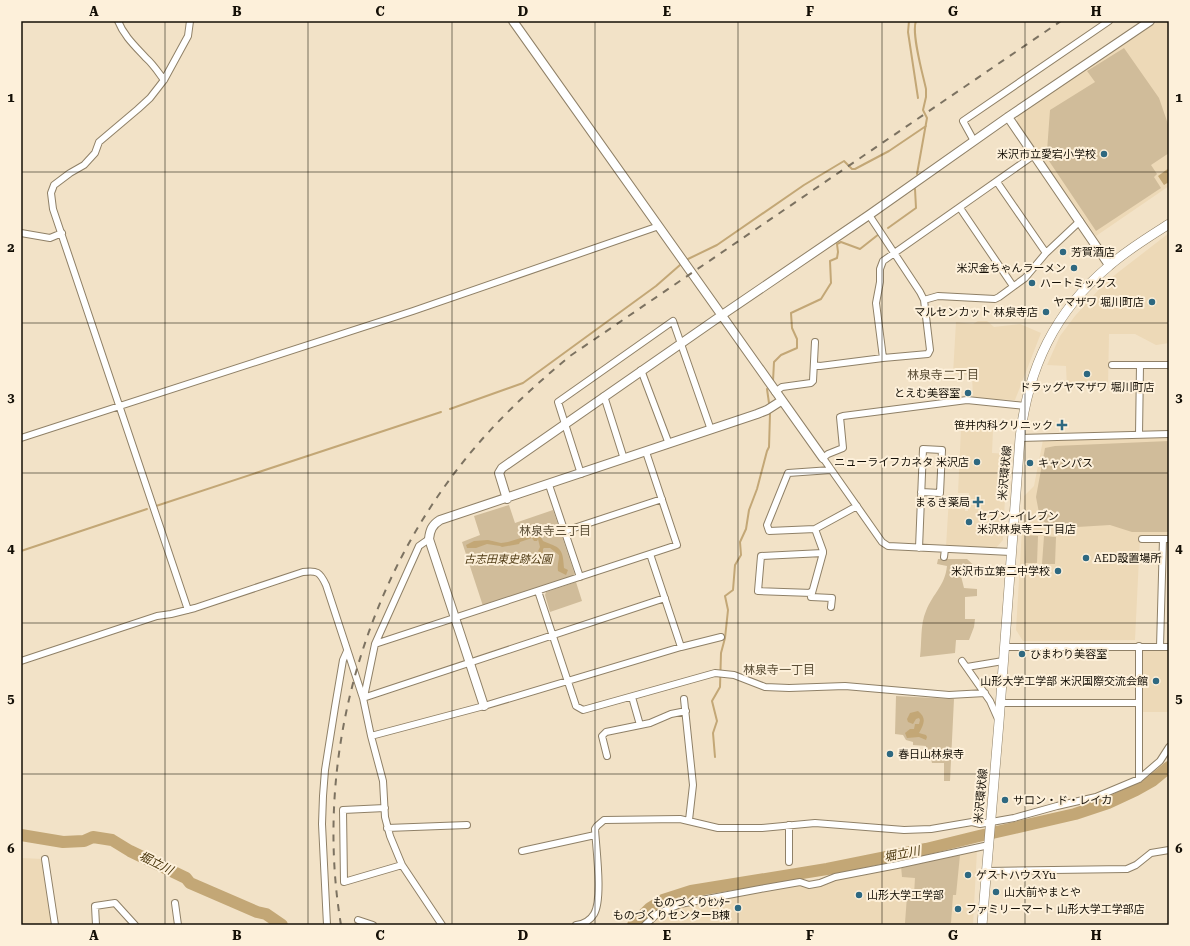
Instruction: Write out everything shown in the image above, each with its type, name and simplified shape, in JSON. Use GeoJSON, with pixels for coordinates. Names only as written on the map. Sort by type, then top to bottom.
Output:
{"type":"FeatureCollection","features":[{"type":"Feature","properties":{"kind":"main road","name":"米沢環状線"},"geometry":{"type":"LineString","coordinates":[[982,925],[1020,438],[1024,406],[1034,373],[1052,333],[1077,296],[1109,265],[1169,224]]}},
{"type":"Feature","properties":{"kind":"street"},"geometry":{"type":"LineString","coordinates":[[118,21],[133,45],[147,58],[164,80]]}},
{"type":"Feature","properties":{"kind":"street"},"geometry":{"type":"LineString","coordinates":[[188,610],[53,209],[51,193],[54,185],[84,165],[96,153],[99,142],[150,98],[164,80],[188,36],[190,21]]}},
{"type":"Feature","properties":{"kind":"street"},"geometry":{"type":"LineString","coordinates":[[514,21],[533,51],[691,273],[722,314],[781,401],[882,542],[888,546],[1011,552]]}},
{"type":"Feature","properties":{"kind":"street"},"geometry":{"type":"LineString","coordinates":[[974,141],[963,121],[1109,21]]}},
{"type":"Feature","properties":{"kind":"street"},"geometry":{"type":"LineString","coordinates":[[507,499],[499,473],[502,468],[681,342],[869,215],[1008,117],[1150,21]]}},
{"type":"Feature","properties":{"kind":"street"},"geometry":{"type":"LineString","coordinates":[[1008,117],[1109,265]]}},
{"type":"Feature","properties":{"kind":"street"},"geometry":{"type":"LineString","coordinates":[[883,358],[876,303],[880,282],[880,269],[883,261],[1034,155]]}},
{"type":"Feature","properties":{"kind":"street"},"geometry":{"type":"LineString","coordinates":[[997,182],[1046,254]]}},
{"type":"Feature","properties":{"kind":"street"},"geometry":{"type":"LineString","coordinates":[[960,208],[1013,286]]}},
{"type":"Feature","properties":{"kind":"street"},"geometry":{"type":"LineString","coordinates":[[814,365],[820,366],[928,354],[930,350],[924,300],[869,215]]}},
{"type":"Feature","properties":{"kind":"street"},"geometry":{"type":"LineString","coordinates":[[924,300],[938,296],[995,299],[999,297],[1025,278],[1046,254],[1080,221]]}},
{"type":"Feature","properties":{"kind":"street"},"geometry":{"type":"LineString","coordinates":[[21,438],[413,311],[659,226]]}},
{"type":"Feature","properties":{"kind":"street"},"geometry":{"type":"LineString","coordinates":[[21,233],[50,238],[62,233]]}},
{"type":"Feature","properties":{"kind":"street"},"geometry":{"type":"LineString","coordinates":[[581,474],[558,402],[673,320],[711,430]]}},
{"type":"Feature","properties":{"kind":"street"},"geometry":{"type":"LineString","coordinates":[[775,392],[782,387],[811,383],[814,365],[815,342]]}},
{"type":"Feature","properties":{"kind":"street"},"geometry":{"type":"LineString","coordinates":[[1112,364],[1169,365]]}},
{"type":"Feature","properties":{"kind":"street"},"geometry":{"type":"LineString","coordinates":[[1139,435],[1140,365]]}},
{"type":"Feature","properties":{"kind":"street"},"geometry":{"type":"LineString","coordinates":[[641,370],[669,444]]}},
{"type":"Feature","properties":{"kind":"street"},"geometry":{"type":"LineString","coordinates":[[604,396],[624,459]]}},
{"type":"Feature","properties":{"kind":"street"},"geometry":{"type":"LineString","coordinates":[[822,458],[843,448],[840,417],[843,416],[967,400],[1024,406]]}},
{"type":"Feature","properties":{"kind":"street"},"geometry":{"type":"LineString","coordinates":[[484,706],[429,539],[429,532],[433,525],[440,520],[507,499],[757,414],[767,410],[781,401]]}},
{"type":"Feature","properties":{"kind":"street"},"geometry":{"type":"LineString","coordinates":[[1020,438],[1169,434]]}},
{"type":"Feature","properties":{"kind":"street"},"geometry":{"type":"LineString","coordinates":[[919,548],[921,492],[923,449],[942,450],[940,493],[921,492]]}},
{"type":"Feature","properties":{"kind":"street"},"geometry":{"type":"LineString","coordinates":[[375,644],[677,545],[646,452]]}},
{"type":"Feature","properties":{"kind":"street"},"geometry":{"type":"LineString","coordinates":[[831,470],[788,473],[767,525],[769,530],[815,529],[857,506]]}},
{"type":"Feature","properties":{"kind":"street"},"geometry":{"type":"LineString","coordinates":[[549,484],[580,577]]}},
{"type":"Feature","properties":{"kind":"street"},"geometry":{"type":"LineString","coordinates":[[565,531],[662,499]]}},
{"type":"Feature","properties":{"kind":"street"},"geometry":{"type":"LineString","coordinates":[[815,529],[823,553],[811,592],[811,597],[832,598],[831,607]]}},
{"type":"Feature","properties":{"kind":"street"},"geometry":{"type":"LineString","coordinates":[[363,698],[375,644],[419,546],[429,539]]}},
{"type":"Feature","properties":{"kind":"street"},"geometry":{"type":"LineString","coordinates":[[1142,540],[1166,539],[1160,647]]}},
{"type":"Feature","properties":{"kind":"street"},"geometry":{"type":"LineString","coordinates":[[944,557],[945,549]]}},
{"type":"Feature","properties":{"kind":"street"},"geometry":{"type":"LineString","coordinates":[[811,592],[758,591],[761,556],[823,553]]}},
{"type":"Feature","properties":{"kind":"street"},"geometry":{"type":"LineString","coordinates":[[650,554],[681,647]]}},
{"type":"Feature","properties":{"kind":"street"},"geometry":{"type":"LineString","coordinates":[[21,661],[157,616],[188,610],[303,572],[317,572],[322,576],[326,585],[363,698],[383,781],[387,828],[402,865],[442,925]]}},
{"type":"Feature","properties":{"kind":"street"},"geometry":{"type":"LineString","coordinates":[[538,591],[576,706],[583,710],[716,673],[734,675],[765,687],[789,688],[845,686],[949,696],[985,693]]}},
{"type":"Feature","properties":{"kind":"street"},"geometry":{"type":"LineString","coordinates":[[363,698],[665,598]]}},
{"type":"Feature","properties":{"kind":"street"},"geometry":{"type":"LineString","coordinates":[[371,736],[484,706],[681,647],[721,638]]}},
{"type":"Feature","properties":{"kind":"street"},"geometry":{"type":"LineString","coordinates":[[1139,646],[1139,779]]}},
{"type":"Feature","properties":{"kind":"street"},"geometry":{"type":"LineString","coordinates":[[1004,647],[1169,646]]}},
{"type":"Feature","properties":{"kind":"street"},"geometry":{"type":"LineString","coordinates":[[327,925],[322,824],[323,796],[325,770],[334,715],[347,651]]}},
{"type":"Feature","properties":{"kind":"street"},"geometry":{"type":"LineString","coordinates":[[962,661],[985,693],[999,722]]}},
{"type":"Feature","properties":{"kind":"street"},"geometry":{"type":"LineString","coordinates":[[967,667],[1003,661]]}},
{"type":"Feature","properties":{"kind":"street"},"geometry":{"type":"LineString","coordinates":[[632,697],[640,725]]}},
{"type":"Feature","properties":{"kind":"street"},"geometry":{"type":"LineString","coordinates":[[684,699],[693,785],[689,820]]}},
{"type":"Feature","properties":{"kind":"street"},"geometry":{"type":"LineString","coordinates":[[1000,703],[1139,702]]}},
{"type":"Feature","properties":{"kind":"street"},"geometry":{"type":"LineString","coordinates":[[607,756],[602,736],[606,732],[650,723],[671,714],[686,711]]}},
{"type":"Feature","properties":{"kind":"street"},"geometry":{"type":"LineString","coordinates":[[576,925],[584,924],[595,913],[598,900],[595,829],[604,820],[689,820],[724,828],[762,828],[815,823],[904,830],[972,822],[991,824],[1096,797],[1139,779],[1160,761],[1169,747]]}},
{"type":"Feature","properties":{"kind":"street"},"geometry":{"type":"LineString","coordinates":[[385,808],[343,810],[344,882],[402,865]]}},
{"type":"Feature","properties":{"kind":"street"},"geometry":{"type":"LineString","coordinates":[[387,828],[467,825]]}},
{"type":"Feature","properties":{"kind":"street"},"geometry":{"type":"LineString","coordinates":[[788,862],[789,825]]}},
{"type":"Feature","properties":{"kind":"street"},"geometry":{"type":"LineString","coordinates":[[522,851],[595,835]]}},
{"type":"Feature","properties":{"kind":"street"},"geometry":{"type":"LineString","coordinates":[[645,925],[657,914],[680,904],[760,888],[800,882],[809,885],[820,883],[836,876],[890,867],[989,844]]}},
{"type":"Feature","properties":{"kind":"street"},"geometry":{"type":"LineString","coordinates":[[986,871],[1127,869],[1136,865],[1151,853],[1169,850]]}},
{"type":"Feature","properties":{"kind":"street"},"geometry":{"type":"LineString","coordinates":[[46,859],[55,925]]}},
{"type":"Feature","properties":{"kind":"street"},"geometry":{"type":"LineString","coordinates":[[96,925],[95,906],[115,903],[134,925]]}},
{"type":"Feature","properties":{"kind":"street"},"geometry":{"type":"LineString","coordinates":[[175,903],[178,925]]}},
{"type":"Feature","properties":{"kind":"street"},"geometry":{"type":"LineString","coordinates":[[358,920],[372,925]]}},
{"type":"Feature","properties":{"kind":"shaded area","name":"米沢市立愛宕小学校"},"geometry":{"type":"Polygon","coordinates":[[[1159,21],[1169,21],[1169,186],[1096,236],[1017,122],[1018,115],[1159,21]]]}},
{"type":"Feature","properties":{"kind":"shaded area"},"geometry":{"type":"Polygon","coordinates":[[[1169,168],[1169,182],[1164,185],[1158,176],[1169,168]]]}},
{"type":"Feature","properties":{"kind":"shaded area"},"geometry":{"type":"Polygon","coordinates":[[[1169,233],[1169,343],[1156,345],[1135,334],[1109,334],[1108,388],[1067,388],[1066,366],[1047,365],[1060,336],[1075,316],[1102,286],[1169,233]]]}},
{"type":"Feature","properties":{"kind":"shaded area"},"geometry":{"type":"Polygon","coordinates":[[[978,321],[987,321],[994,327],[1020,324],[1041,333],[1015,400],[973,397],[972,375],[953,374],[956,322],[973,324],[978,321]]]}},
{"type":"Feature","properties":{"kind":"shaded area"},"geometry":{"type":"Polygon","coordinates":[[[961,429],[993,430],[992,453],[1007,454],[1003,540],[995,549],[946,547],[949,497],[965,498],[965,511],[968,511],[969,493],[958,493],[961,429]]]}},
{"type":"Feature","properties":{"kind":"shaded area","name":"米沢市立第二中学校"},"geometry":{"type":"Polygon","coordinates":[[[1169,435],[1169,536],[1140,537],[1135,640],[1023,641],[1016,630],[1024,496],[1034,486],[1043,440],[1169,435]]]}},
{"type":"Feature","properties":{"kind":"shaded area"},"geometry":{"type":"Polygon","coordinates":[[[540,531],[542,533],[541,537],[543,541],[559,549],[563,555],[564,568],[568,570],[566,575],[558,571],[559,555],[550,548],[544,548],[543,553],[538,551],[540,547],[538,539],[537,541],[534,541],[532,538],[520,542],[519,544],[502,547],[487,544],[476,548],[467,548],[466,545],[474,541],[488,540],[501,543],[508,542],[527,536],[531,537],[540,531]]]}},
{"type":"Feature","properties":{"kind":"shaded area","name":"山形大学工学部 米沢国際交流会館"},"geometry":{"type":"Polygon","coordinates":[[[1169,649],[1169,712],[1142,712],[1142,650],[1169,649]]]}},
{"type":"Feature","properties":{"kind":"shaded area"},"geometry":{"type":"Polygon","coordinates":[[[918,711],[924,719],[919,733],[926,735],[926,740],[919,737],[907,738],[905,733],[910,729],[914,729],[915,724],[919,724],[919,718],[916,719],[913,724],[908,722],[907,719],[910,713],[918,711]]]}},
{"type":"Feature","properties":{"kind":"shaded area","name":"山形大学工学部"},"geometry":{"type":"Polygon","coordinates":[[[977,850],[973,925],[647,925],[655,918],[675,908],[977,850]]]}},
{"type":"Feature","properties":{"kind":"shaded area"},"geometry":{"type":"Polygon","coordinates":[[[21,858],[43,859],[53,925],[21,925],[21,858]]]}},
{"type":"Feature","properties":{"kind":"green space","name":"米沢市立愛宕小学校"},"geometry":{"type":"Polygon","coordinates":[[[1124,48],[1159,98],[1169,127],[1169,153],[1151,165],[1157,174],[1154,177],[1161,188],[1096,231],[1049,161],[1047,151],[1050,110],[1095,82],[1087,71],[1124,48]]]}},
{"type":"Feature","properties":{"kind":"green space"},"geometry":{"type":"Polygon","coordinates":[[[1169,441],[1169,532],[1132,532],[1110,525],[1061,528],[1048,525],[1040,518],[1036,497],[1045,448],[1055,446],[1169,441]]]}},
{"type":"Feature","properties":{"kind":"green space","name":"古志田東史跡公園"},"geometry":{"type":"Polygon","coordinates":[[[509,505],[515,523],[553,510],[575,575],[483,606],[462,542],[480,535],[474,516],[509,505]]]}},
{"type":"Feature","properties":{"kind":"green space"},"geometry":{"type":"Polygon","coordinates":[[[1026,535],[1038,536],[1037,563],[1025,563],[1026,535]]]}},
{"type":"Feature","properties":{"kind":"green space"},"geometry":{"type":"Polygon","coordinates":[[[1044,536],[1056,537],[1055,564],[1042,564],[1044,536]]]}},
{"type":"Feature","properties":{"kind":"green space"},"geometry":{"type":"Polygon","coordinates":[[[938,559],[967,559],[981,572],[977,575],[974,568],[959,568],[964,588],[977,589],[977,596],[965,597],[965,619],[975,619],[974,627],[969,640],[956,640],[955,653],[920,657],[924,616],[946,573],[947,566],[937,564],[938,559]]]}},
{"type":"Feature","properties":{"kind":"green space"},"geometry":{"type":"Polygon","coordinates":[[[576,582],[582,601],[550,612],[545,595],[546,592],[576,582]]]}},
{"type":"Feature","properties":{"kind":"green space"},"geometry":{"type":"Polygon","coordinates":[[[896,696],[954,699],[950,781],[944,781],[944,763],[932,763],[931,759],[926,758],[926,746],[913,745],[913,742],[906,740],[903,735],[895,734],[896,696]]]}},
{"type":"Feature","properties":{"kind":"green space"},"geometry":{"type":"Polygon","coordinates":[[[960,855],[956,895],[953,895],[951,923],[905,923],[907,896],[914,895],[915,878],[902,877],[901,866],[960,855]]]}},
{"type":"Feature","properties":{"kind":"waterway"},"geometry":{"type":"LineString","coordinates":[[909,21],[908,32],[918,98]]}},
{"type":"Feature","properties":{"kind":"waterway"},"geometry":{"type":"LineString","coordinates":[[916,21],[916,44],[926,89],[923,110],[927,118],[917,174]]}},
{"type":"Feature","properties":{"kind":"waterway"},"geometry":{"type":"LineString","coordinates":[[688,259],[717,245],[804,185],[844,161],[852,169],[855,169],[889,151],[926,126]]}},
{"type":"Feature","properties":{"kind":"waterway"},"geometry":{"type":"LineString","coordinates":[[888,228],[916,208],[915,189]]}},
{"type":"Feature","properties":{"kind":"waterway"},"geometry":{"type":"LineString","coordinates":[[773,381],[774,362],[781,355],[797,348],[797,339],[792,328],[791,313],[821,299],[831,283],[830,261],[837,258],[837,244],[841,242],[860,249],[879,234]]}},
{"type":"Feature","properties":{"kind":"waterway"},"geometry":{"type":"LineString","coordinates":[[450,409],[523,383],[656,286],[680,265]]}},
{"type":"Feature","properties":{"kind":"waterway"},"geometry":{"type":"LineString","coordinates":[[767,389],[769,403]]}},
{"type":"Feature","properties":{"kind":"waterway"},"geometry":{"type":"LineString","coordinates":[[156,506],[441,412]]}},
{"type":"Feature","properties":{"kind":"waterway"},"geometry":{"type":"LineString","coordinates":[[715,757],[713,733],[717,721],[712,701],[720,687],[721,653],[725,638],[728,610],[725,596],[733,590],[735,565],[741,555],[740,542],[746,529],[749,510],[757,489],[769,447],[770,414]]}},
{"type":"Feature","properties":{"kind":"waterway"},"geometry":{"type":"LineString","coordinates":[[21,551],[147,509]]}},
{"type":"Feature","properties":{"kind":"waterway","name":"堀立川"},"geometry":{"type":"LineString","coordinates":[[633,925],[650,908],[663,900],[691,891],[827,869],[926,849],[1075,814],[1108,803],[1136,790],[1152,781],[1169,767]]}},
{"type":"Feature","properties":{"kind":"waterway","name":"堀立川"},"geometry":{"type":"LineString","coordinates":[[21,835],[63,842],[84,841],[93,837],[112,840],[130,851],[186,878],[190,883],[257,912],[266,914],[282,925]]}},
{"type":"Feature","properties":{"kind":"railway"},"geometry":{"type":"LineString","coordinates":[[341,925],[334,860],[335,794],[343,729],[358,664],[380,602],[409,543],[444,487],[495,425],[526,394],[570,356],[1061,21]]}},
{"type":"Feature","properties":{"kind":"place","name":"米沢市立愛宕小学校"},"geometry":{"type":"Point","coordinates":[1104,154]}},
{"type":"Feature","properties":{"kind":"place","name":"芳賀酒店"},"geometry":{"type":"Point","coordinates":[1063,252]}},
{"type":"Feature","properties":{"kind":"place","name":"米沢金ちゃんラーメン"},"geometry":{"type":"Point","coordinates":[1074,268]}},
{"type":"Feature","properties":{"kind":"place","name":"ハートミックス"},"geometry":{"type":"Point","coordinates":[1032,283]}},
{"type":"Feature","properties":{"kind":"place","name":"ヤマザワ 堀川町店"},"geometry":{"type":"Point","coordinates":[1152,302]}},
{"type":"Feature","properties":{"kind":"place","name":"マルセンカット 林泉寺店"},"geometry":{"type":"Point","coordinates":[1046,312]}},
{"type":"Feature","properties":{"kind":"place","name":"ドラッグヤマザワ 堀川町店"},"geometry":{"type":"Point","coordinates":[1087,374]}},
{"type":"Feature","properties":{"kind":"place","name":"とえむ美容室"},"geometry":{"type":"Point","coordinates":[968,393]}},
{"type":"Feature","properties":{"kind":"place","name":"笹井内科クリニック"},"geometry":{"type":"Point","coordinates":[1062,425]}},
{"type":"Feature","properties":{"kind":"place","name":"ニューライフカネタ 米沢店"},"geometry":{"type":"Point","coordinates":[977,462]}},
{"type":"Feature","properties":{"kind":"place","name":"キャンパス"},"geometry":{"type":"Point","coordinates":[1030,463]}},
{"type":"Feature","properties":{"kind":"place","name":"まるき薬局"},"geometry":{"type":"Point","coordinates":[978,502]}},
{"type":"Feature","properties":{"kind":"place","name":"セブン-イレブン 米沢林泉寺二丁目店"},"geometry":{"type":"Point","coordinates":[969,522]}},
{"type":"Feature","properties":{"kind":"place","name":"AED設置場所"},"geometry":{"type":"Point","coordinates":[1086,558]}},
{"type":"Feature","properties":{"kind":"place","name":"米沢市立第二中学校"},"geometry":{"type":"Point","coordinates":[1058,571]}},
{"type":"Feature","properties":{"kind":"place","name":"ひまわり美容室"},"geometry":{"type":"Point","coordinates":[1022,654]}},
{"type":"Feature","properties":{"kind":"place","name":"山形大学工学部 米沢国際交流会館"},"geometry":{"type":"Point","coordinates":[1156,681]}},
{"type":"Feature","properties":{"kind":"place","name":"春日山林泉寺"},"geometry":{"type":"Point","coordinates":[890,754]}},
{"type":"Feature","properties":{"kind":"place","name":"サロン・ド・レイカ"},"geometry":{"type":"Point","coordinates":[1005,800]}},
{"type":"Feature","properties":{"kind":"place","name":"ゲストハウスYu"},"geometry":{"type":"Point","coordinates":[968,875]}},
{"type":"Feature","properties":{"kind":"place","name":"山大前やまとや"},"geometry":{"type":"Point","coordinates":[996,892]}},
{"type":"Feature","properties":{"kind":"place","name":"山形大学工学部"},"geometry":{"type":"Point","coordinates":[859,895]}},
{"type":"Feature","properties":{"kind":"place","name":"ものづくりｾﾝﾀｰ ものづくりセンターB棟"},"geometry":{"type":"Point","coordinates":[738,908]}},
{"type":"Feature","properties":{"kind":"place","name":"ファミリーマート 山形大学工学部店"},"geometry":{"type":"Point","coordinates":[958,909]}},
{"type":"Feature","properties":{"kind":"district","name":"林泉寺二丁目"},"geometry":{"type":"Point","coordinates":[943,375]}},
{"type":"Feature","properties":{"kind":"district","name":"林泉寺三丁目"},"geometry":{"type":"Point","coordinates":[555,531]}},
{"type":"Feature","properties":{"kind":"district","name":"林泉寺一丁目"},"geometry":{"type":"Point","coordinates":[779,670]}}]}
